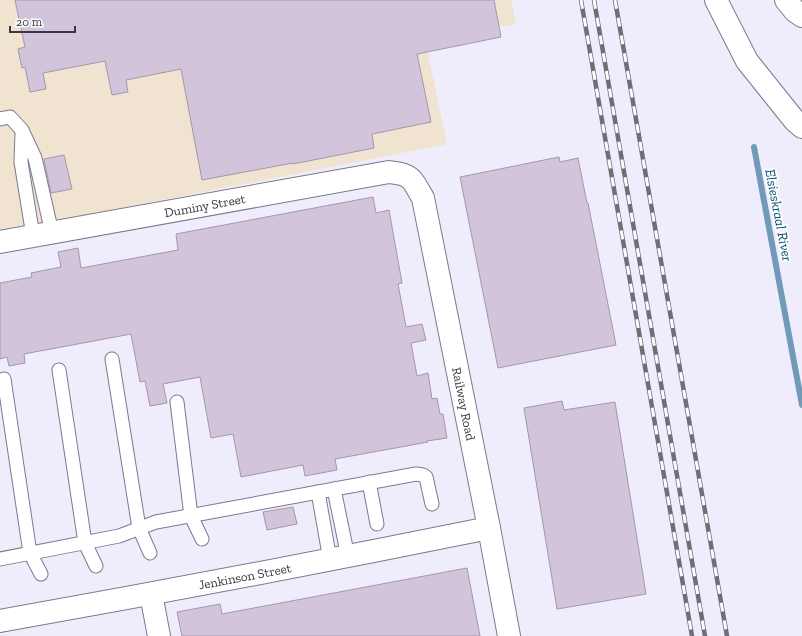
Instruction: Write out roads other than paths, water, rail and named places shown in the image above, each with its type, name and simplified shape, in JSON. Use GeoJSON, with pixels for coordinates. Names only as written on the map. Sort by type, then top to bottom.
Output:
{"type":"FeatureCollection","features":[{"type":"Feature","properties":{"kind":"street"},"geometry":{"type":"LineString","coordinates":[[716,0],[747,61],[795,121],[802,127]]}},
{"type":"Feature","properties":{"kind":"street"},"geometry":{"type":"LineString","coordinates":[[786,0],[795,11],[802,16]]}},
{"type":"Feature","properties":{"kind":"street","name":"Duminy Street"},"geometry":{"type":"LineString","coordinates":[[0,242],[389,172],[408,177]]}},
{"type":"Feature","properties":{"kind":"street","name":"Railway Road"},"geometry":{"type":"LineString","coordinates":[[408,177],[423,198],[509,636]]}},
{"type":"Feature","properties":{"kind":"street","name":"Jenkinson Street"},"geometry":{"type":"LineString","coordinates":[[0,621],[151,594],[489,528]]}},
{"type":"Feature","properties":{"kind":"street"},"geometry":{"type":"LineString","coordinates":[[151,594],[159,636]]}},
{"type":"Feature","properties":{"kind":"lane"},"geometry":{"type":"LineString","coordinates":[[0,119],[10,117],[22,130],[35,158],[42,234]]}},
{"type":"Feature","properties":{"kind":"lane"},"geometry":{"type":"LineString","coordinates":[[22,130],[21,162],[42,234]]}},
{"type":"Feature","properties":{"kind":"lane"},"geometry":{"type":"LineString","coordinates":[[112,359],[139,528],[150,553]]}},
{"type":"Feature","properties":{"kind":"lane"},"geometry":{"type":"LineString","coordinates":[[59,370],[85,543],[96,566]]}},
{"type":"Feature","properties":{"kind":"lane"},"geometry":{"type":"LineString","coordinates":[[4,379],[30,553],[41,574]]}},
{"type":"Feature","properties":{"kind":"lane"},"geometry":{"type":"LineString","coordinates":[[177,402],[190,516],[202,539]]}},
{"type":"Feature","properties":{"kind":"lane"},"geometry":{"type":"LineString","coordinates":[[0,559],[119,536],[156,522],[416,474],[426,477],[432,504]]}},
{"type":"Feature","properties":{"kind":"lane"},"geometry":{"type":"LineString","coordinates":[[369,482],[377,524]]}},
{"type":"Feature","properties":{"kind":"lane"},"geometry":{"type":"LineString","coordinates":[[334,489],[339,558]]}},
{"type":"Feature","properties":{"kind":"lane"},"geometry":{"type":"LineString","coordinates":[[318,492],[339,558]]}},
{"type":"Feature","properties":{"kind":"waterway","name":"Elsieskraal River"},"geometry":{"type":"LineString","coordinates":[[754,147],[802,405]]}},
{"type":"Feature","properties":{"kind":"railway"},"geometry":{"type":"LineString","coordinates":[[581,0],[692,636]]}},
{"type":"Feature","properties":{"kind":"railway"},"geometry":{"type":"LineString","coordinates":[[594,0],[705,636]]}},
{"type":"Feature","properties":{"kind":"railway"},"geometry":{"type":"LineString","coordinates":[[615,0],[727,636]]}}]}
